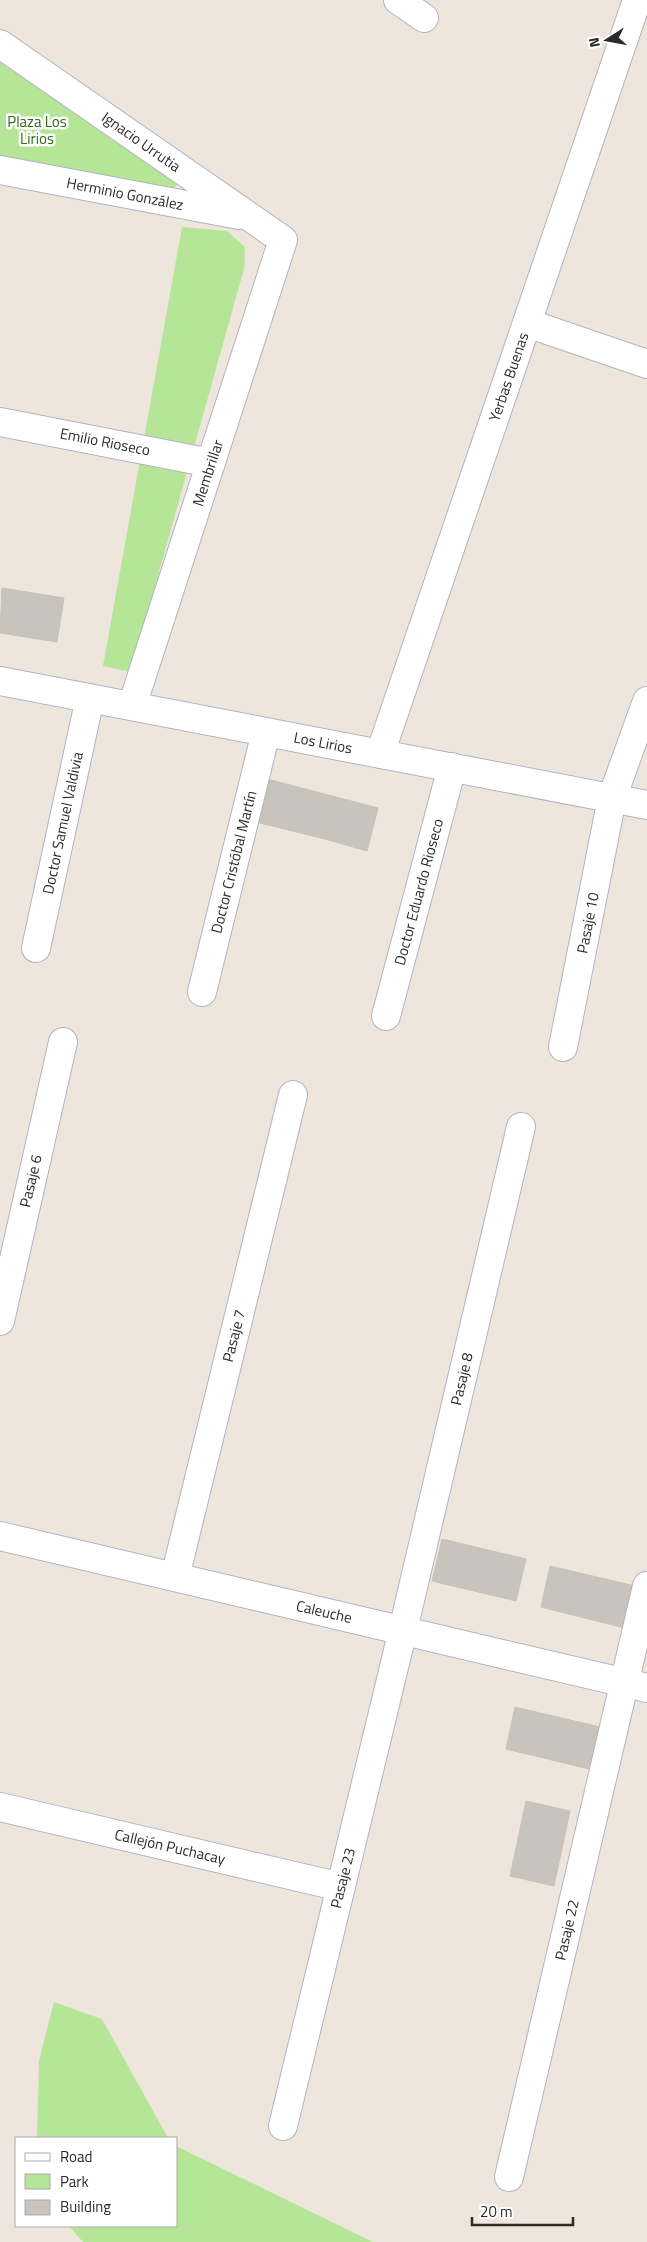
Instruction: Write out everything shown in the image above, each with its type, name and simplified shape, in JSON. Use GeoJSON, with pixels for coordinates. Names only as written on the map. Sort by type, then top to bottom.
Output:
{"type":"FeatureCollection","features":[{"type":"Feature","properties":{"kind":"street"},"geometry":{"type":"LineString","coordinates":[[398,0],[424,18]]}},
{"type":"Feature","properties":{"kind":"street","name":"Yerbas Buenas"},"geometry":{"type":"LineString","coordinates":[[380,754],[637,0]]}},
{"type":"Feature","properties":{"kind":"street","name":"Ignacio Urrutia"},"geometry":{"type":"LineString","coordinates":[[0,44],[283,240]]}},
{"type":"Feature","properties":{"kind":"street","name":"Herminio González"},"geometry":{"type":"LineString","coordinates":[[0,170],[250,217]]}},
{"type":"Feature","properties":{"kind":"street","name":"Membrillar"},"geometry":{"type":"LineString","coordinates":[[132,706],[283,240]]}},
{"type":"Feature","properties":{"kind":"street"},"geometry":{"type":"LineString","coordinates":[[527,323],[647,364]]}},
{"type":"Feature","properties":{"kind":"street","name":"Emilio Rioseco"},"geometry":{"type":"LineString","coordinates":[[0,422],[211,463]]}},
{"type":"Feature","properties":{"kind":"street","name":"Los Lirios"},"geometry":{"type":"LineString","coordinates":[[0,681],[647,804]]}},
{"type":"Feature","properties":{"kind":"street","name":"Doctor Samuel Valdivia"},"geometry":{"type":"LineString","coordinates":[[36,948],[90,698]]}},
{"type":"Feature","properties":{"kind":"street","name":"Pasaje 10"},"geometry":{"type":"LineString","coordinates":[[563,1047],[612,798],[647,701]]}},
{"type":"Feature","properties":{"kind":"street","name":"Doctor Cristóbal Martín"},"geometry":{"type":"LineString","coordinates":[[202,992],[266,732]]}},
{"type":"Feature","properties":{"kind":"street","name":"Doctor Eduardo Rioseco"},"geometry":{"type":"LineString","coordinates":[[386,1016],[452,767]]}},
{"type":"Feature","properties":{"kind":"street","name":"Pasaje 6"},"geometry":{"type":"LineString","coordinates":[[0,1321],[63,1042]]}},
{"type":"Feature","properties":{"kind":"street","name":"Pasaje 7"},"geometry":{"type":"LineString","coordinates":[[175,1577],[293,1095]]}},
{"type":"Feature","properties":{"kind":"street","name":"Pasaje 8"},"geometry":{"type":"LineString","coordinates":[[403,1630],[521,1127]]}},
{"type":"Feature","properties":{"kind":"street","name":"Caleuche"},"geometry":{"type":"LineString","coordinates":[[0,1536],[636,1685]]}},
{"type":"Feature","properties":{"kind":"street","name":"Pasaje 22"},"geometry":{"type":"LineString","coordinates":[[509,2177],[636,1685],[647,1586]]}},
{"type":"Feature","properties":{"kind":"street","name":"Pasaje 23"},"geometry":{"type":"LineString","coordinates":[[283,2126],[403,1630]]}},
{"type":"Feature","properties":{"kind":"street","name":"Callejón Puchacay"},"geometry":{"type":"LineString","coordinates":[[0,1807],[341,1887]]}},
{"type":"Feature","properties":{"kind":"green space","name":"Plaza Los Lirios"},"geometry":{"type":"Polygon","coordinates":[[[0,62],[177,184],[172,192],[0,161],[0,62]]]}},
{"type":"Feature","properties":{"kind":"green space"},"geometry":{"type":"Polygon","coordinates":[[[182,227],[227,231],[245,247],[244,269],[131,672],[103,666],[182,227]]]}},
{"type":"Feature","properties":{"kind":"green space"},"geometry":{"type":"Polygon","coordinates":[[[54,2002],[102,2019],[167,2137],[37,2137],[39,2061],[54,2002]]]}},
{"type":"Feature","properties":{"kind":"green space"},"geometry":{"type":"Polygon","coordinates":[[[178,2147],[373,2242],[83,2242],[70,2227],[178,2227],[178,2147]]]}},
{"type":"Feature","properties":{"kind":"building"},"geometry":{"type":"Polygon","coordinates":[[[2,588],[64,598],[57,642],[0,633],[2,588]]]}},
{"type":"Feature","properties":{"kind":"building"},"geometry":{"type":"Polygon","coordinates":[[[267,779],[336,797],[325,839],[256,822],[267,779]]]}},
{"type":"Feature","properties":{"kind":"building"},"geometry":{"type":"Polygon","coordinates":[[[336,797],[378,808],[367,851],[325,839],[336,797]]]}},
{"type":"Feature","properties":{"kind":"building"},"geometry":{"type":"Polygon","coordinates":[[[442,1539],[526,1559],[516,1601],[432,1581],[442,1539]]]}},
{"type":"Feature","properties":{"kind":"building"},"geometry":{"type":"Polygon","coordinates":[[[550,1566],[635,1586],[625,1628],[541,1607],[550,1566]]]}},
{"type":"Feature","properties":{"kind":"building"},"geometry":{"type":"Polygon","coordinates":[[[515,1707],[600,1727],[589,1769],[506,1749],[515,1707]]]}},
{"type":"Feature","properties":{"kind":"building"},"geometry":{"type":"Polygon","coordinates":[[[526,1801],[570,1811],[554,1886],[510,1876],[526,1801]]]}}]}
